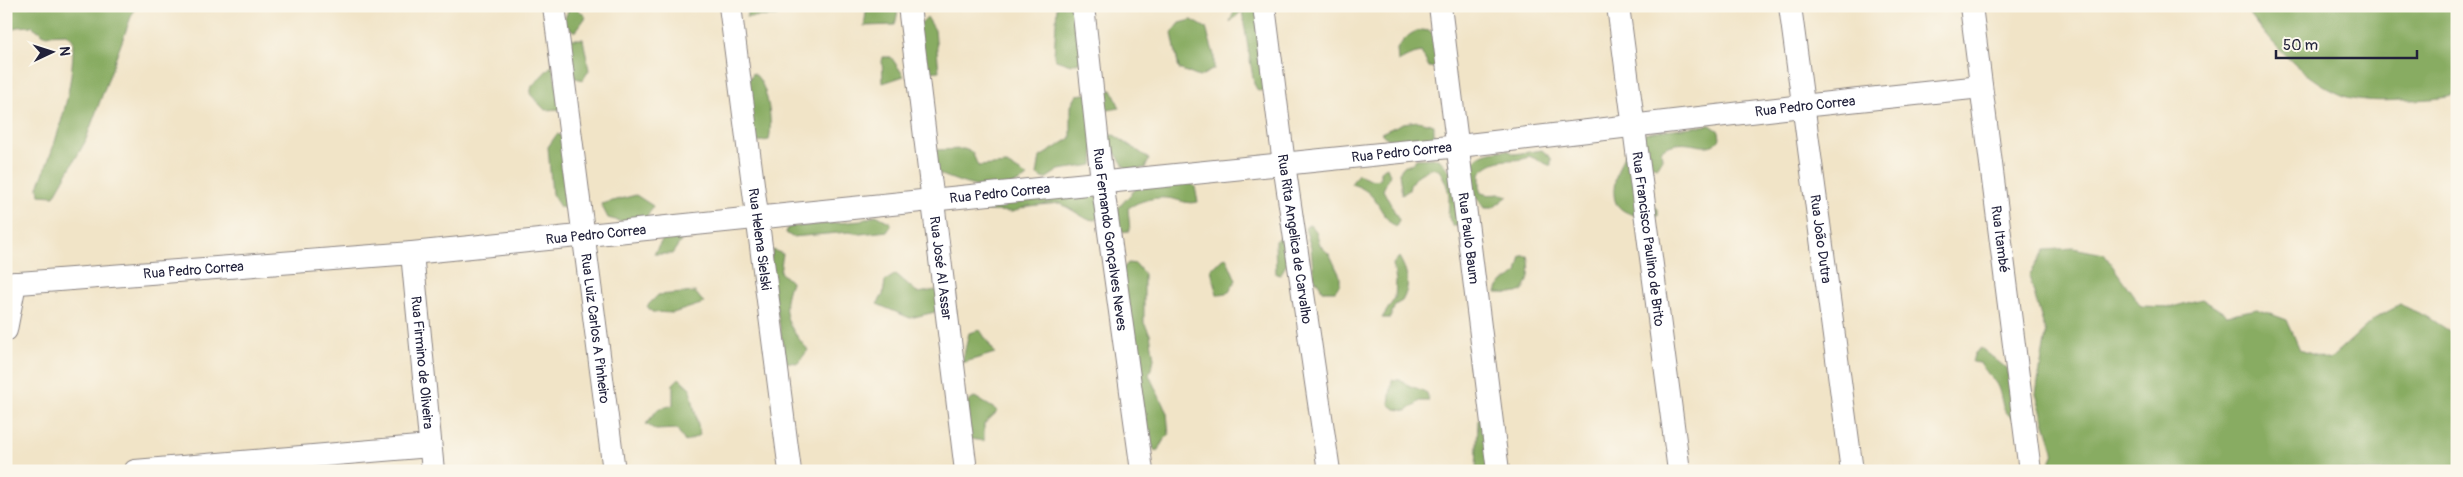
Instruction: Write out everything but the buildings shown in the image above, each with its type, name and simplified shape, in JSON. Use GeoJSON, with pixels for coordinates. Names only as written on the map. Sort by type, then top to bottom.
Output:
{"type":"FeatureCollection","features":[{"type":"Feature","properties":{"kind":"street","name":"Rua Luiz Carlos A Pinheiro"},"geometry":{"type":"LineString","coordinates":[[554,6],[614,471]]}},
{"type":"Feature","properties":{"kind":"street","name":"Rua Helena Sielski"},"geometry":{"type":"LineString","coordinates":[[730,6],[790,471]]}},
{"type":"Feature","properties":{"kind":"street","name":"Rua José Al Assar"},"geometry":{"type":"LineString","coordinates":[[909,6],[966,471]]}},
{"type":"Feature","properties":{"kind":"street","name":"Rua Fernando Gonçalves Neves"},"geometry":{"type":"LineString","coordinates":[[1083,6],[1102,181],[1142,471]]}},
{"type":"Feature","properties":{"kind":"street","name":"Rua Rita Angelica de Carvalho"},"geometry":{"type":"LineString","coordinates":[[1264,6],[1284,164],[1329,471]]}},
{"type":"Feature","properties":{"kind":"street","name":"Rua Paulo Baum"},"geometry":{"type":"LineString","coordinates":[[1440,6],[1459,146],[1498,471]]}},
{"type":"Feature","properties":{"kind":"street","name":"Rua Francisco Paulino de Brito"},"geometry":{"type":"LineString","coordinates":[[1618,6],[1678,471]]}},
{"type":"Feature","properties":{"kind":"street","name":"Rua João Dutra"},"geometry":{"type":"LineString","coordinates":[[1790,6],[1852,471]]}},
{"type":"Feature","properties":{"kind":"street","name":"Rua Itambé"},"geometry":{"type":"LineString","coordinates":[[1971,6],[2030,471]]}},
{"type":"Feature","properties":{"kind":"street","name":"Rua Pedro Correa"},"geometry":{"type":"LineString","coordinates":[[10,284],[412,253],[1459,146],[1981,87]]}},
{"type":"Feature","properties":{"kind":"street","name":"Rua Firmino de Oliveira"},"geometry":{"type":"LineString","coordinates":[[412,253],[433,471]]}},
{"type":"Feature","properties":{"kind":"street"},"geometry":{"type":"LineString","coordinates":[[6,330],[10,284]]}},
{"type":"Feature","properties":{"kind":"street"},"geometry":{"type":"LineString","coordinates":[[135,471],[262,465],[430,446]]}},
{"type":"Feature","properties":{"kind":"green space"},"geometry":{"type":"Polygon","coordinates":[[[6,6],[135,6],[85,142],[54,196],[39,195],[38,187],[63,115],[71,78],[73,40],[67,34],[44,35],[32,26],[17,27],[6,35],[6,6]]]}},
{"type":"Feature","properties":{"kind":"green space"},"geometry":{"type":"Polygon","coordinates":[[[570,6],[575,6],[586,17],[575,32],[563,23],[570,6]]]}},
{"type":"Feature","properties":{"kind":"green space"},"geometry":{"type":"Polygon","coordinates":[[[751,6],[783,6],[777,16],[746,17],[751,6]]]}},
{"type":"Feature","properties":{"kind":"green space"},"geometry":{"type":"Polygon","coordinates":[[[867,6],[899,6],[895,25],[864,26],[867,6]]]}},
{"type":"Feature","properties":{"kind":"green space"},"geometry":{"type":"Polygon","coordinates":[[[1057,6],[1075,6],[1083,60],[1071,65],[1056,60],[1054,56],[1057,6]]]}},
{"type":"Feature","properties":{"kind":"green space"},"geometry":{"type":"Polygon","coordinates":[[[1236,6],[1260,6],[1271,89],[1258,91],[1254,84],[1242,11],[1230,22],[1236,6]]]}},
{"type":"Feature","properties":{"kind":"green space"},"geometry":{"type":"Polygon","coordinates":[[[2244,6],[2457,6],[2457,95],[2430,99],[2380,101],[2357,99],[2342,95],[2313,79],[2299,68],[2264,33],[2244,6]]]}},
{"type":"Feature","properties":{"kind":"green space"},"geometry":{"type":"Polygon","coordinates":[[[927,17],[935,30],[939,71],[926,72],[917,27],[927,17]]]}},
{"type":"Feature","properties":{"kind":"green space"},"geometry":{"type":"Polygon","coordinates":[[[1192,20],[1206,28],[1214,55],[1214,69],[1199,77],[1179,69],[1172,33],[1180,23],[1192,20]]]}},
{"type":"Feature","properties":{"kind":"green space"},"geometry":{"type":"Polygon","coordinates":[[[1422,30],[1430,31],[1437,38],[1437,68],[1429,67],[1421,52],[1398,62],[1397,49],[1400,45],[1411,34],[1422,30]]]}},
{"type":"Feature","properties":{"kind":"green space"},"geometry":{"type":"Polygon","coordinates":[[[569,39],[583,39],[589,70],[583,80],[568,76],[569,39]]]}},
{"type":"Feature","properties":{"kind":"green space"},"geometry":{"type":"Polygon","coordinates":[[[882,57],[891,57],[904,76],[883,83],[882,57]]]}},
{"type":"Feature","properties":{"kind":"green space"},"geometry":{"type":"Polygon","coordinates":[[[552,65],[562,109],[545,110],[530,94],[532,86],[552,65]]]}},
{"type":"Feature","properties":{"kind":"green space"},"geometry":{"type":"Polygon","coordinates":[[[753,73],[758,78],[766,94],[770,114],[769,140],[756,142],[743,90],[753,73]]]}},
{"type":"Feature","properties":{"kind":"green space"},"geometry":{"type":"Polygon","coordinates":[[[1112,90],[1120,108],[1096,112],[1093,165],[1059,170],[1045,179],[1037,175],[1040,157],[1071,138],[1071,106],[1077,95],[1112,90]]]}},
{"type":"Feature","properties":{"kind":"green space"},"geometry":{"type":"Polygon","coordinates":[[[1418,121],[1434,125],[1434,142],[1399,142],[1381,133],[1403,123],[1418,121]]]}},
{"type":"Feature","properties":{"kind":"green space"},"geometry":{"type":"Polygon","coordinates":[[[1710,125],[1719,131],[1720,139],[1714,144],[1708,146],[1671,145],[1661,150],[1662,159],[1657,167],[1650,165],[1650,203],[1658,209],[1658,216],[1635,215],[1619,207],[1614,196],[1616,176],[1624,156],[1636,140],[1642,135],[1655,132],[1710,125]]]}},
{"type":"Feature","properties":{"kind":"green space"},"geometry":{"type":"Polygon","coordinates":[[[557,134],[564,137],[574,201],[568,208],[560,207],[552,194],[548,147],[557,134]]]}},
{"type":"Feature","properties":{"kind":"green space"},"geometry":{"type":"Polygon","coordinates":[[[1114,135],[1147,157],[1149,160],[1145,168],[1126,169],[1104,136],[1114,135]]]}},
{"type":"Feature","properties":{"kind":"green space"},"geometry":{"type":"Polygon","coordinates":[[[964,149],[972,152],[978,166],[1007,164],[1028,177],[1004,187],[993,188],[972,185],[937,173],[933,150],[964,149]]]}},
{"type":"Feature","properties":{"kind":"green space"},"geometry":{"type":"Polygon","coordinates":[[[1507,150],[1515,154],[1542,150],[1551,158],[1551,166],[1529,156],[1520,160],[1501,161],[1487,167],[1480,173],[1480,192],[1483,194],[1502,194],[1508,196],[1493,208],[1484,208],[1472,190],[1471,165],[1482,155],[1507,150]]]}},
{"type":"Feature","properties":{"kind":"green space"},"geometry":{"type":"Polygon","coordinates":[[[1438,158],[1455,177],[1461,226],[1453,226],[1449,219],[1449,192],[1439,170],[1431,168],[1420,174],[1414,179],[1409,190],[1402,195],[1399,172],[1405,165],[1411,165],[1416,159],[1438,158]]]}},
{"type":"Feature","properties":{"kind":"green space"},"geometry":{"type":"Polygon","coordinates":[[[1387,167],[1390,175],[1383,190],[1399,220],[1396,227],[1373,197],[1351,184],[1358,174],[1373,180],[1380,179],[1380,171],[1387,167]]]}},
{"type":"Feature","properties":{"kind":"green space"},"geometry":{"type":"Polygon","coordinates":[[[1143,181],[1189,181],[1195,187],[1198,202],[1190,203],[1162,198],[1142,201],[1128,208],[1130,231],[1117,232],[1118,208],[1143,181]]]}},
{"type":"Feature","properties":{"kind":"green space"},"geometry":{"type":"Polygon","coordinates":[[[1081,193],[1096,196],[1104,211],[1095,220],[1087,219],[1060,203],[1028,206],[1013,212],[957,209],[961,202],[1081,193]]]}},
{"type":"Feature","properties":{"kind":"green space"},"geometry":{"type":"Polygon","coordinates":[[[636,195],[653,206],[646,219],[627,223],[608,218],[601,204],[636,195]]]}},
{"type":"Feature","properties":{"kind":"green space"},"geometry":{"type":"Polygon","coordinates":[[[876,215],[891,223],[888,231],[792,237],[786,233],[790,227],[861,221],[876,215]]]}},
{"type":"Feature","properties":{"kind":"green space"},"geometry":{"type":"Polygon","coordinates":[[[1310,224],[1316,231],[1320,245],[1330,255],[1340,276],[1340,284],[1335,291],[1323,291],[1314,277],[1311,248],[1305,228],[1310,224]]]}},
{"type":"Feature","properties":{"kind":"green space"},"geometry":{"type":"Polygon","coordinates":[[[667,232],[681,241],[672,254],[654,254],[667,232]]]}},
{"type":"Feature","properties":{"kind":"green space"},"geometry":{"type":"Polygon","coordinates":[[[1286,237],[1291,257],[1280,275],[1276,274],[1275,241],[1278,238],[1286,237]]]}},
{"type":"Feature","properties":{"kind":"green space"},"geometry":{"type":"Polygon","coordinates":[[[2073,248],[2104,254],[2141,306],[2172,307],[2202,299],[2227,315],[2257,309],[2287,320],[2300,350],[2329,360],[2374,319],[2400,305],[2428,317],[2457,336],[2457,471],[2046,471],[2054,453],[2036,394],[2046,334],[2029,276],[2045,250],[2073,248]]]}},
{"type":"Feature","properties":{"kind":"green space"},"geometry":{"type":"Polygon","coordinates":[[[773,250],[783,254],[780,272],[791,282],[786,302],[788,319],[795,334],[808,350],[798,363],[786,362],[769,266],[773,250]]]}},
{"type":"Feature","properties":{"kind":"green space"},"geometry":{"type":"Polygon","coordinates":[[[1521,256],[1528,256],[1529,260],[1530,271],[1525,287],[1517,293],[1496,293],[1502,283],[1517,273],[1521,256]]]}},
{"type":"Feature","properties":{"kind":"green space"},"geometry":{"type":"Polygon","coordinates":[[[1226,257],[1236,280],[1229,292],[1217,295],[1211,269],[1226,257]]]}},
{"type":"Feature","properties":{"kind":"green space"},"geometry":{"type":"Polygon","coordinates":[[[1399,257],[1405,268],[1407,290],[1402,301],[1395,305],[1390,318],[1382,318],[1395,298],[1396,281],[1393,264],[1399,257]]]}},
{"type":"Feature","properties":{"kind":"green space"},"geometry":{"type":"Polygon","coordinates":[[[1128,263],[1136,264],[1144,274],[1144,323],[1150,334],[1154,359],[1149,375],[1167,413],[1169,435],[1164,439],[1159,450],[1155,451],[1142,426],[1117,275],[1128,263]]]}},
{"type":"Feature","properties":{"kind":"green space"},"geometry":{"type":"Polygon","coordinates":[[[896,274],[918,293],[936,290],[941,303],[935,312],[910,318],[877,304],[883,295],[885,281],[896,274]]]}},
{"type":"Feature","properties":{"kind":"green space"},"geometry":{"type":"Polygon","coordinates":[[[695,292],[704,303],[673,313],[652,312],[647,306],[658,295],[695,292]]]}},
{"type":"Feature","properties":{"kind":"green space"},"geometry":{"type":"Polygon","coordinates":[[[980,330],[995,353],[962,363],[969,333],[980,330]]]}},
{"type":"Feature","properties":{"kind":"green space"},"geometry":{"type":"Polygon","coordinates":[[[1981,348],[2006,368],[2020,417],[2012,418],[2008,414],[1995,382],[1980,363],[1972,362],[1975,353],[1981,348]]]}},
{"type":"Feature","properties":{"kind":"green space"},"geometry":{"type":"Polygon","coordinates":[[[679,378],[690,388],[700,435],[685,442],[677,429],[656,430],[646,424],[658,409],[673,405],[673,384],[679,378]]]}},
{"type":"Feature","properties":{"kind":"green space"},"geometry":{"type":"Polygon","coordinates":[[[1392,380],[1400,380],[1427,393],[1429,401],[1420,401],[1407,411],[1395,409],[1389,404],[1392,380]]]}},
{"type":"Feature","properties":{"kind":"green space"},"geometry":{"type":"Polygon","coordinates":[[[975,397],[998,411],[984,424],[984,441],[965,438],[968,402],[975,397]]]}},
{"type":"Feature","properties":{"kind":"green space"},"geometry":{"type":"Polygon","coordinates":[[[1483,414],[1496,471],[1476,471],[1478,420],[1483,414]]]}}]}
